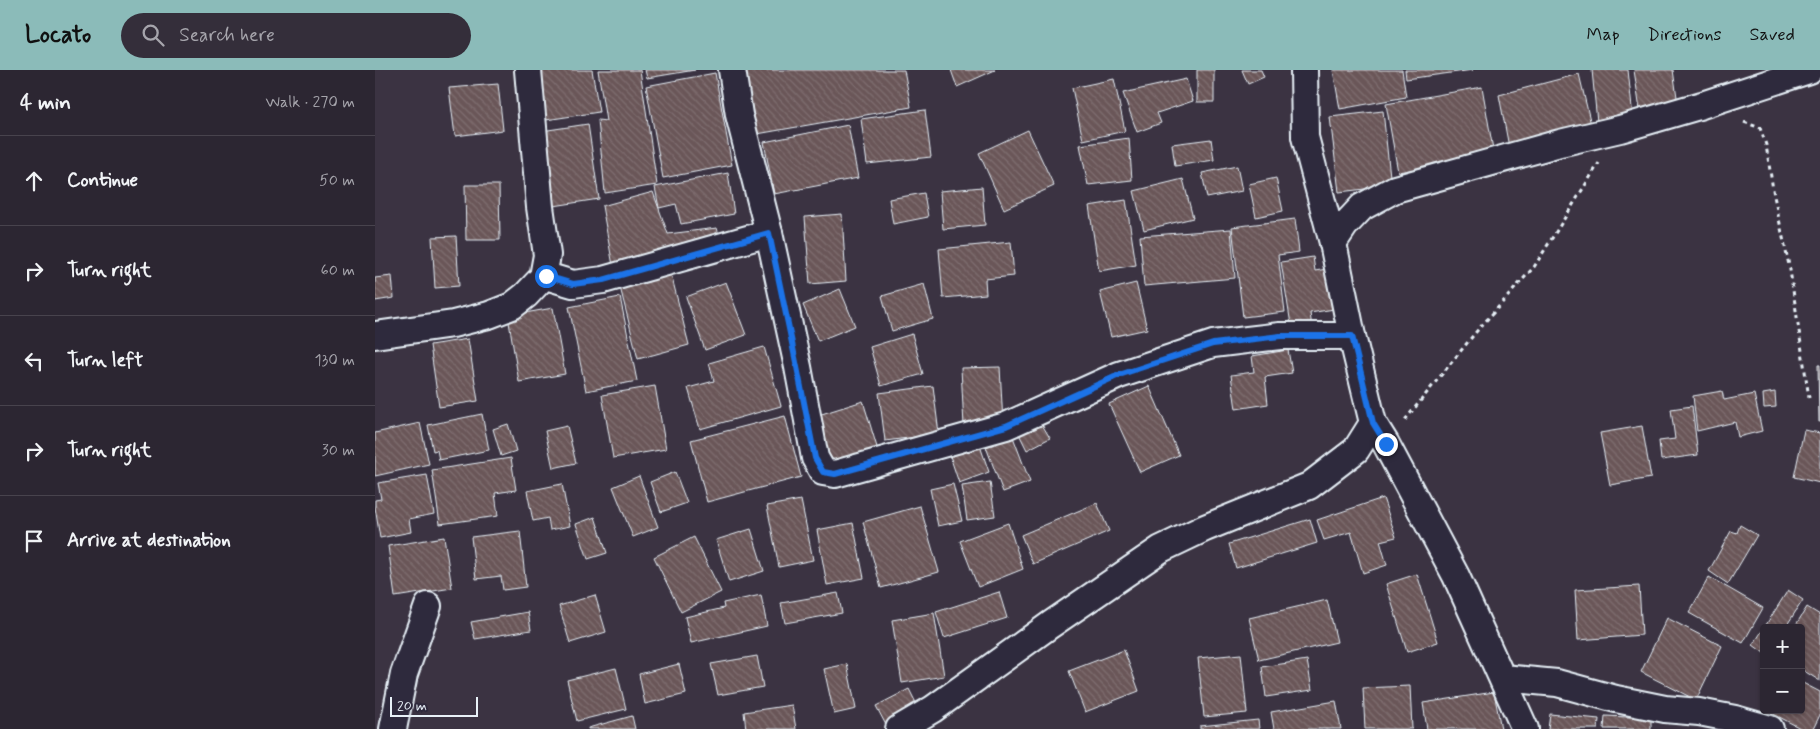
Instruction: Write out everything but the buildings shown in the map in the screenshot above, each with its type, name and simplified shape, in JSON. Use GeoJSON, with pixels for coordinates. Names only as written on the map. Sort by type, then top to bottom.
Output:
{"type":"FeatureCollection","features":[{"type":"Feature","properties":{"kind":"street"},"geometry":{"type":"LineString","coordinates":[[375,335],[453,324],[489,315],[513,306],[527,295],[543,277],[547,255],[540,207],[528,70]]}},
{"type":"Feature","properties":{"kind":"street"},"geometry":{"type":"LineString","coordinates":[[732,70],[739,115],[769,233],[815,458],[823,472],[835,474],[1006,426],[1119,375],[1213,344],[1280,336],[1352,336]]}},
{"type":"Feature","properties":{"kind":"street"},"geometry":{"type":"LineString","coordinates":[[1293,70],[1303,98]]}},
{"type":"Feature","properties":{"kind":"street"},"geometry":{"type":"LineString","coordinates":[[1304,70],[1305,138],[1333,243],[1352,336],[1379,434],[1456,576],[1525,729]]}},
{"type":"Feature","properties":{"kind":"street"},"geometry":{"type":"LineString","coordinates":[[1333,243],[1345,225],[1362,207],[1395,190],[1523,153],[1620,129],[1702,105],[1809,70]]}},
{"type":"Feature","properties":{"kind":"street"},"geometry":{"type":"LineString","coordinates":[[543,277],[546,276],[573,284],[603,280],[769,233]]}},
{"type":"Feature","properties":{"kind":"street"},"geometry":{"type":"LineString","coordinates":[[899,729],[933,709],[1161,549],[1205,528],[1309,486],[1379,434]]}},
{"type":"Feature","properties":{"kind":"street"},"geometry":{"type":"LineString","coordinates":[[393,729],[403,674],[428,606]]}},
{"type":"Feature","properties":{"kind":"street"},"geometry":{"type":"LineString","coordinates":[[1503,678],[1557,683],[1616,699],[1735,719],[1770,729]]}},
{"type":"Feature","properties":{"kind":"path"},"geometry":{"type":"LineString","coordinates":[[1702,105],[1760,128],[1766,146],[1774,196],[1790,270],[1809,398]]}},
{"type":"Feature","properties":{"kind":"path"},"geometry":{"type":"LineString","coordinates":[[1379,434],[1534,267],[1574,206],[1620,129]]}},
{"type":"Feature","properties":{"kind":"route"},"geometry":{"type":"LineString","coordinates":[[546,276],[573,284],[603,280],[769,233],[815,458],[823,472],[835,474],[1006,426],[1119,375],[1213,344],[1280,336],[1352,336],[1373,423],[1386,444]]}}]}
